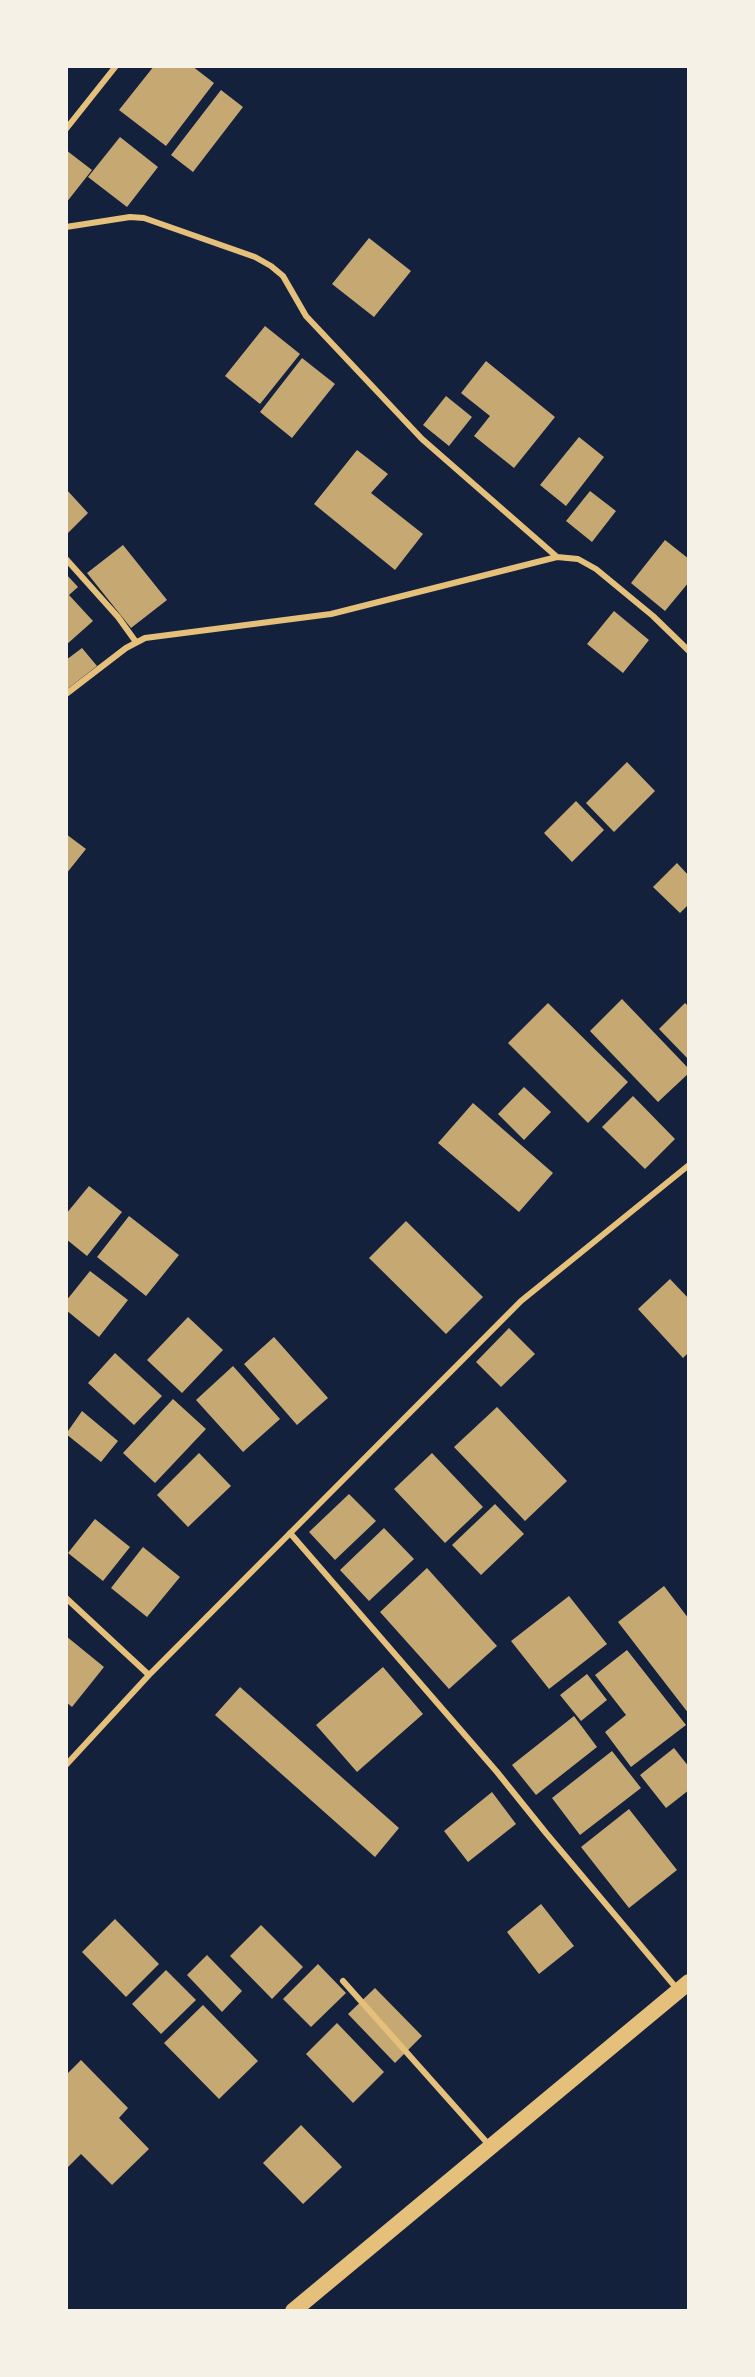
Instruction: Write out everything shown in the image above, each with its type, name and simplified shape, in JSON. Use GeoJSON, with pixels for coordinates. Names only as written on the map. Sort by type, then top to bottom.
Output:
{"type":"FeatureCollection","features":[{"type":"Feature","properties":{"kind":"highway"},"geometry":{"type":"LineString","coordinates":[[293,2311],[683,1986]]}},
{"type":"Feature","properties":{"kind":"street"},"geometry":{"type":"LineString","coordinates":[[66,129],[116,66]]}},
{"type":"Feature","properties":{"kind":"street"},"geometry":{"type":"LineString","coordinates":[[66,227],[129,217],[144,218],[255,257],[270,266],[283,276],[306,316],[423,440],[557,557]]}},
{"type":"Feature","properties":{"kind":"street"},"geometry":{"type":"LineString","coordinates":[[66,694],[136,642],[145,638],[331,614],[557,557],[578,559],[596,569],[653,616],[689,651]]}},
{"type":"Feature","properties":{"kind":"street"},"geometry":{"type":"LineString","coordinates":[[66,559],[118,617],[136,642]]}},
{"type":"Feature","properties":{"kind":"street"},"geometry":{"type":"LineString","coordinates":[[66,1765],[149,1675],[521,1301],[689,1165]]}},
{"type":"Feature","properties":{"kind":"street"},"geometry":{"type":"LineString","coordinates":[[290,1533],[497,1772],[546,1833],[683,1986]]}},
{"type":"Feature","properties":{"kind":"street"},"geometry":{"type":"LineString","coordinates":[[66,1598],[149,1675]]}},
{"type":"Feature","properties":{"kind":"street"},"geometry":{"type":"LineString","coordinates":[[343,1981],[490,2147]]}},
{"type":"Feature","properties":{"kind":"building"},"geometry":{"type":"Polygon","coordinates":[[[154,66],[192,66],[214,83],[166,146],[119,110],[154,66]]]}},
{"type":"Feature","properties":{"kind":"building"},"geometry":{"type":"Polygon","coordinates":[[[221,90],[243,107],[193,172],[171,155],[221,90]]]}},
{"type":"Feature","properties":{"kind":"building"},"geometry":{"type":"Polygon","coordinates":[[[120,137],[158,167],[127,207],[88,177],[120,137]]]}},
{"type":"Feature","properties":{"kind":"building"},"geometry":{"type":"Polygon","coordinates":[[[66,150],[92,170],[66,203],[66,150]]]}},
{"type":"Feature","properties":{"kind":"building"},"geometry":{"type":"Polygon","coordinates":[[[369,238],[411,271],[374,317],[332,284],[369,238]]]}},
{"type":"Feature","properties":{"kind":"building"},"geometry":{"type":"Polygon","coordinates":[[[265,326],[300,354],[260,404],[225,376],[265,326]]]}},
{"type":"Feature","properties":{"kind":"building"},"geometry":{"type":"Polygon","coordinates":[[[302,358],[335,384],[292,438],[260,412],[302,358]]]}},
{"type":"Feature","properties":{"kind":"building"},"geometry":{"type":"Polygon","coordinates":[[[486,361],[555,417],[514,468],[474,436],[490,416],[461,393],[486,361]]]}},
{"type":"Feature","properties":{"kind":"building"},"geometry":{"type":"Polygon","coordinates":[[[446,396],[472,417],[449,446],[423,425],[446,396]]]}},
{"type":"Feature","properties":{"kind":"building"},"geometry":{"type":"Polygon","coordinates":[[[579,437],[604,457],[566,506],[540,485],[579,437]]]}},
{"type":"Feature","properties":{"kind":"building"},"geometry":{"type":"Polygon","coordinates":[[[357,450],[388,474],[371,493],[423,534],[395,570],[314,504],[357,450]]]}},
{"type":"Feature","properties":{"kind":"building"},"geometry":{"type":"Polygon","coordinates":[[[66,489],[88,513],[66,535],[66,489]]]}},
{"type":"Feature","properties":{"kind":"building"},"geometry":{"type":"Polygon","coordinates":[[[590,491],[616,511],[592,542],[566,521],[590,491]]]}},
{"type":"Feature","properties":{"kind":"building"},"geometry":{"type":"Polygon","coordinates":[[[665,540],[689,559],[689,582],[665,611],[631,583],[665,540]]]}},
{"type":"Feature","properties":{"kind":"building"},"geometry":{"type":"Polygon","coordinates":[[[123,545],[167,600],[131,628],[87,573],[123,545]]]}},
{"type":"Feature","properties":{"kind":"building"},"geometry":{"type":"Polygon","coordinates":[[[66,574],[78,587],[69,595],[93,621],[66,645],[66,574]]]}},
{"type":"Feature","properties":{"kind":"building"},"geometry":{"type":"Polygon","coordinates":[[[614,611],[649,640],[623,673],[587,644],[614,611]]]}},
{"type":"Feature","properties":{"kind":"building"},"geometry":{"type":"Polygon","coordinates":[[[82,648],[97,666],[66,690],[66,660],[82,648]]]}},
{"type":"Feature","properties":{"kind":"building"},"geometry":{"type":"Polygon","coordinates":[[[627,762],[655,791],[614,832],[586,803],[627,762]]]}},
{"type":"Feature","properties":{"kind":"building"},"geometry":{"type":"Polygon","coordinates":[[[576,801],[604,830],[572,862],[544,833],[576,801]]]}},
{"type":"Feature","properties":{"kind":"building"},"geometry":{"type":"Polygon","coordinates":[[[66,834],[86,849],[66,874],[66,834]]]}},
{"type":"Feature","properties":{"kind":"building"},"geometry":{"type":"Polygon","coordinates":[[[677,863],[689,876],[689,904],[680,913],[653,887],[677,863]]]}},
{"type":"Feature","properties":{"kind":"building"},"geometry":{"type":"Polygon","coordinates":[[[622,999],[689,1069],[689,1073],[658,1102],[590,1031],[622,999]]]}},
{"type":"Feature","properties":{"kind":"building"},"geometry":{"type":"Polygon","coordinates":[[[548,1003],[628,1082],[588,1123],[508,1043],[548,1003]]]}},
{"type":"Feature","properties":{"kind":"building"},"geometry":{"type":"Polygon","coordinates":[[[685,1003],[689,1007],[689,1060],[659,1029],[685,1003]]]}},
{"type":"Feature","properties":{"kind":"building"},"geometry":{"type":"Polygon","coordinates":[[[524,1087],[551,1112],[524,1140],[498,1114],[524,1087]]]}},
{"type":"Feature","properties":{"kind":"building"},"geometry":{"type":"Polygon","coordinates":[[[633,1096],[675,1139],[645,1169],[602,1127],[633,1096]]]}},
{"type":"Feature","properties":{"kind":"building"},"geometry":{"type":"Polygon","coordinates":[[[473,1103],[553,1173],[519,1212],[438,1143],[473,1103]]]}},
{"type":"Feature","properties":{"kind":"building"},"geometry":{"type":"Polygon","coordinates":[[[89,1186],[122,1212],[87,1256],[66,1239],[66,1214],[89,1186]]]}},
{"type":"Feature","properties":{"kind":"building"},"geometry":{"type":"Polygon","coordinates":[[[129,1216],[179,1255],[146,1296],[97,1257],[129,1216]]]}},
{"type":"Feature","properties":{"kind":"building"},"geometry":{"type":"Polygon","coordinates":[[[406,1221],[483,1297],[446,1334],[369,1258],[406,1221]]]}},
{"type":"Feature","properties":{"kind":"building"},"geometry":{"type":"Polygon","coordinates":[[[90,1271],[128,1300],[99,1337],[66,1310],[66,1301],[90,1271]]]}},
{"type":"Feature","properties":{"kind":"building"},"geometry":{"type":"Polygon","coordinates":[[[670,1279],[689,1299],[689,1352],[683,1358],[638,1309],[670,1279]]]}},
{"type":"Feature","properties":{"kind":"building"},"geometry":{"type":"Polygon","coordinates":[[[188,1317],[223,1350],[182,1393],[147,1360],[188,1317]]]}},
{"type":"Feature","properties":{"kind":"building"},"geometry":{"type":"Polygon","coordinates":[[[509,1328],[535,1354],[501,1387],[476,1362],[509,1328]]]}},
{"type":"Feature","properties":{"kind":"building"},"geometry":{"type":"Polygon","coordinates":[[[274,1337],[328,1398],[297,1425],[244,1364],[274,1337]]]}},
{"type":"Feature","properties":{"kind":"building"},"geometry":{"type":"Polygon","coordinates":[[[115,1353],[162,1396],[134,1425],[88,1383],[115,1353]]]}},
{"type":"Feature","properties":{"kind":"building"},"geometry":{"type":"Polygon","coordinates":[[[233,1366],[280,1419],[243,1452],[196,1400],[233,1366]]]}},
{"type":"Feature","properties":{"kind":"building"},"geometry":{"type":"Polygon","coordinates":[[[173,1399],[206,1429],[155,1483],[123,1453],[173,1399]]]}},
{"type":"Feature","properties":{"kind":"building"},"geometry":{"type":"Polygon","coordinates":[[[497,1407],[567,1481],[525,1521],[454,1447],[497,1407]]]}},
{"type":"Feature","properties":{"kind":"building"},"geometry":{"type":"Polygon","coordinates":[[[82,1411],[118,1441],[101,1462],[66,1434],[82,1411]]]}},
{"type":"Feature","properties":{"kind":"building"},"geometry":{"type":"Polygon","coordinates":[[[199,1453],[231,1486],[188,1527],[157,1495],[199,1453]]]}},
{"type":"Feature","properties":{"kind":"building"},"geometry":{"type":"Polygon","coordinates":[[[432,1453],[483,1507],[445,1543],[394,1489],[432,1453]]]}},
{"type":"Feature","properties":{"kind":"building"},"geometry":{"type":"Polygon","coordinates":[[[349,1494],[376,1521],[335,1560],[309,1532],[349,1494]]]}},
{"type":"Feature","properties":{"kind":"building"},"geometry":{"type":"Polygon","coordinates":[[[495,1504],[524,1534],[481,1575],[452,1545],[495,1504]]]}},
{"type":"Feature","properties":{"kind":"building"},"geometry":{"type":"Polygon","coordinates":[[[95,1519],[130,1547],[103,1581],[68,1553],[95,1519]]]}},
{"type":"Feature","properties":{"kind":"building"},"geometry":{"type":"Polygon","coordinates":[[[384,1528],[414,1559],[369,1601],[340,1570],[384,1528]]]}},
{"type":"Feature","properties":{"kind":"building"},"geometry":{"type":"Polygon","coordinates":[[[143,1547],[180,1577],[147,1617],[111,1588],[143,1547]]]}},
{"type":"Feature","properties":{"kind":"building"},"geometry":{"type":"Polygon","coordinates":[[[427,1568],[497,1646],[449,1689],[380,1612],[427,1568]]]}},
{"type":"Feature","properties":{"kind":"building"},"geometry":{"type":"Polygon","coordinates":[[[664,1586],[689,1619],[689,1714],[618,1622],[664,1586]]]}},
{"type":"Feature","properties":{"kind":"building"},"geometry":{"type":"Polygon","coordinates":[[[569,1596],[607,1644],[549,1689],[511,1641],[569,1596]]]}},
{"type":"Feature","properties":{"kind":"building"},"geometry":{"type":"Polygon","coordinates":[[[66,1636],[104,1667],[72,1707],[66,1702],[66,1636]]]}},
{"type":"Feature","properties":{"kind":"building"},"geometry":{"type":"Polygon","coordinates":[[[627,1650],[686,1725],[631,1767],[605,1732],[626,1715],[595,1675],[627,1650]]]}},
{"type":"Feature","properties":{"kind":"building"},"geometry":{"type":"Polygon","coordinates":[[[383,1667],[423,1714],[357,1772],[316,1725],[383,1667]]]}},
{"type":"Feature","properties":{"kind":"building"},"geometry":{"type":"Polygon","coordinates":[[[587,1674],[607,1700],[581,1721],[560,1695],[587,1674]]]}},
{"type":"Feature","properties":{"kind":"building"},"geometry":{"type":"Polygon","coordinates":[[[240,1687],[399,1828],[375,1857],[215,1715],[240,1687]]]}},
{"type":"Feature","properties":{"kind":"building"},"geometry":{"type":"Polygon","coordinates":[[[574,1716],[597,1747],[536,1795],[512,1765],[574,1716]]]}},
{"type":"Feature","properties":{"kind":"building"},"geometry":{"type":"Polygon","coordinates":[[[674,1748],[689,1767],[689,1790],[666,1808],[640,1775],[674,1748]]]}},
{"type":"Feature","properties":{"kind":"building"},"geometry":{"type":"Polygon","coordinates":[[[612,1751],[641,1788],[580,1835],[552,1798],[612,1751]]]}},
{"type":"Feature","properties":{"kind":"building"},"geometry":{"type":"Polygon","coordinates":[[[492,1792],[516,1824],[468,1862],[444,1831],[492,1792]]]}},
{"type":"Feature","properties":{"kind":"building"},"geometry":{"type":"Polygon","coordinates":[[[629,1809],[677,1870],[629,1908],[581,1847],[629,1809]]]}},
{"type":"Feature","properties":{"kind":"building"},"geometry":{"type":"Polygon","coordinates":[[[541,1904],[574,1946],[539,1974],[507,1932],[541,1904]]]}},
{"type":"Feature","properties":{"kind":"building"},"geometry":{"type":"Polygon","coordinates":[[[115,1919],[159,1964],[126,1997],[82,1952],[115,1919]]]}},
{"type":"Feature","properties":{"kind":"building"},"geometry":{"type":"Polygon","coordinates":[[[261,1925],[303,1967],[272,1999],[230,1956],[261,1925]]]}},
{"type":"Feature","properties":{"kind":"building"},"geometry":{"type":"Polygon","coordinates":[[[207,1955],[242,1991],[222,2012],[187,1975],[207,1955]]]}},
{"type":"Feature","properties":{"kind":"building"},"geometry":{"type":"Polygon","coordinates":[[[318,1964],[346,1993],[311,2027],[283,1999],[318,1964]]]}},
{"type":"Feature","properties":{"kind":"building"},"geometry":{"type":"Polygon","coordinates":[[[166,1970],[196,2000],[161,2034],[132,2004],[166,1970]]]}},
{"type":"Feature","properties":{"kind":"building"},"geometry":{"type":"Polygon","coordinates":[[[375,1988],[422,2036],[395,2063],[348,2014],[375,1988]]]}},
{"type":"Feature","properties":{"kind":"building"},"geometry":{"type":"Polygon","coordinates":[[[203,2005],[258,2061],[219,2099],[164,2043],[203,2005]]]}},
{"type":"Feature","properties":{"kind":"building"},"geometry":{"type":"Polygon","coordinates":[[[337,2023],[384,2072],[353,2103],[306,2054],[337,2023]]]}},
{"type":"Feature","properties":{"kind":"building"},"geometry":{"type":"Polygon","coordinates":[[[81,2060],[128,2108],[119,2118],[149,2149],[112,2185],[81,2154],[68,2167],[66,2165],[66,2075],[81,2060]]]}},
{"type":"Feature","properties":{"kind":"building"},"geometry":{"type":"Polygon","coordinates":[[[301,2125],[342,2167],[303,2204],[263,2163],[301,2125]]]}}]}
